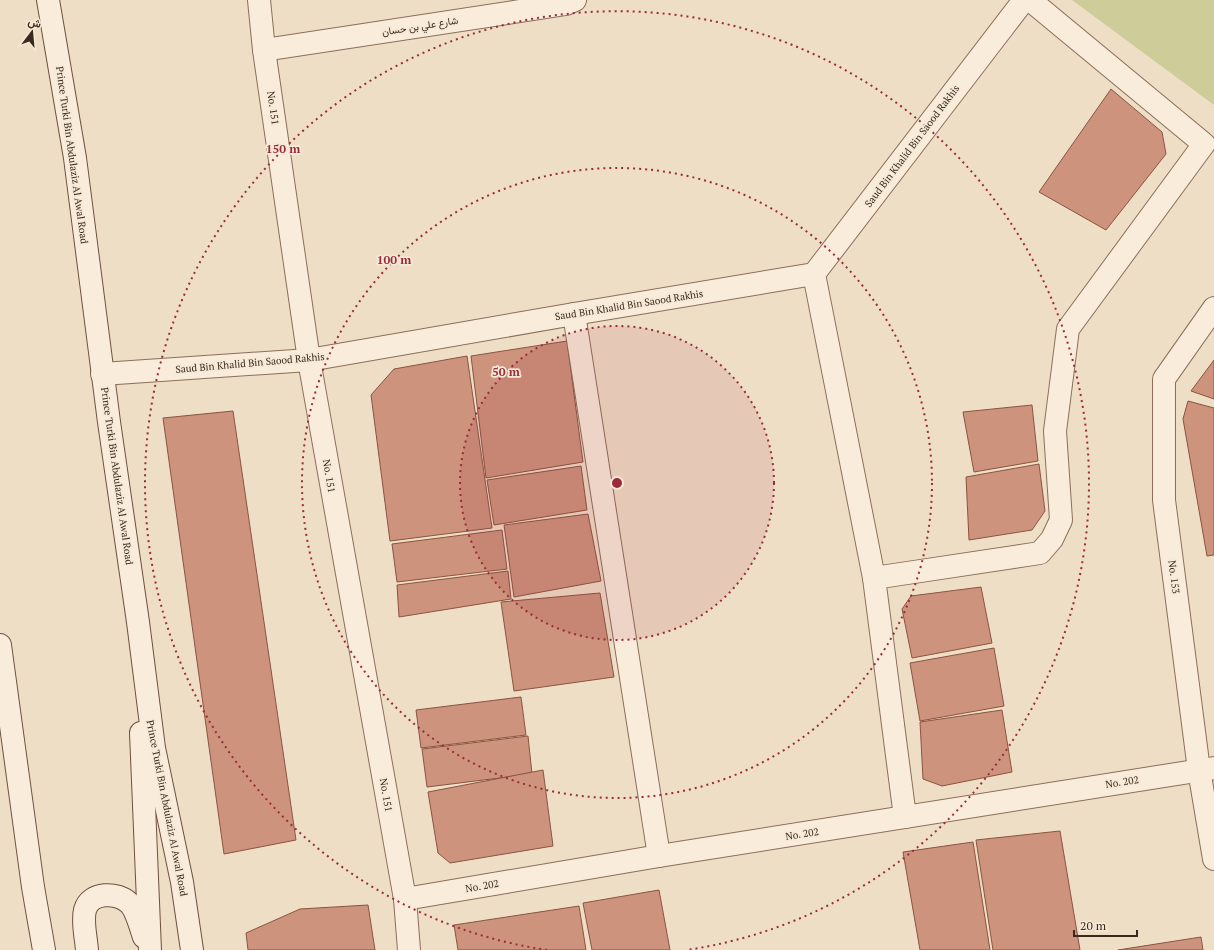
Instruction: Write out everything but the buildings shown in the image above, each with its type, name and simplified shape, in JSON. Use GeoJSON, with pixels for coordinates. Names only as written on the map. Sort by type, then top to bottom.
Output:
{"type":"FeatureCollection","features":[{"type":"Feature","properties":{"kind":"street","name":"Prince Turki Bin Abdulaziz Al Awal Road"},"geometry":{"type":"LineString","coordinates":[[48,0],[75,158],[102,374],[138,622],[154,748],[182,882],[192,950]]}},
{"type":"Feature","properties":{"kind":"street","name":"No. 151"},"geometry":{"type":"LineString","coordinates":[[259,0],[264,50],[309,360],[405,899],[409,950]]}},
{"type":"Feature","properties":{"kind":"street","name":"شارع علي بن حسان"},"geometry":{"type":"LineString","coordinates":[[264,50],[494,7],[566,4],[575,0]]}},
{"type":"Feature","properties":{"kind":"street","name":"Saud Bin Khalid Bin Saood Rakhis"},"geometry":{"type":"LineString","coordinates":[[102,374],[309,360],[814,274],[1024,0]]}},
{"type":"Feature","properties":{"kind":"street"},"geometry":{"type":"LineString","coordinates":[[874,578],[1040,553],[1052,539],[1061,520],[1055,431],[1068,329],[1204,144],[1030,0]]}},
{"type":"Feature","properties":{"kind":"street"},"geometry":{"type":"LineString","coordinates":[[814,274],[874,578],[905,817]]}},
{"type":"Feature","properties":{"kind":"street","name":"No. 153"},"geometry":{"type":"LineString","coordinates":[[1214,308],[1164,379],[1164,500],[1206,769],[1214,859]]}},
{"type":"Feature","properties":{"kind":"street"},"geometry":{"type":"LineString","coordinates":[[574,314],[659,856]]}},
{"type":"Feature","properties":{"kind":"street"},"geometry":{"type":"LineString","coordinates":[[138,622],[141,758],[149,950]]}},
{"type":"Feature","properties":{"kind":"street"},"geometry":{"type":"LineString","coordinates":[[0,645],[33,887],[44,950]]}},
{"type":"Feature","properties":{"kind":"street","name":"No. 202"},"geometry":{"type":"LineString","coordinates":[[405,899],[659,856],[1206,769]]}},
{"type":"Feature","properties":{"kind":"street"},"geometry":{"type":"LineString","coordinates":[[87,950],[84,924],[86,909],[93,898],[104,895],[118,896],[130,903],[139,921],[149,950]]}},
{"type":"Feature","properties":{"kind":"shaded area"},"geometry":{"type":"Polygon","coordinates":[[[1072,0],[1214,0],[1214,105],[1072,0]]]}}]}
